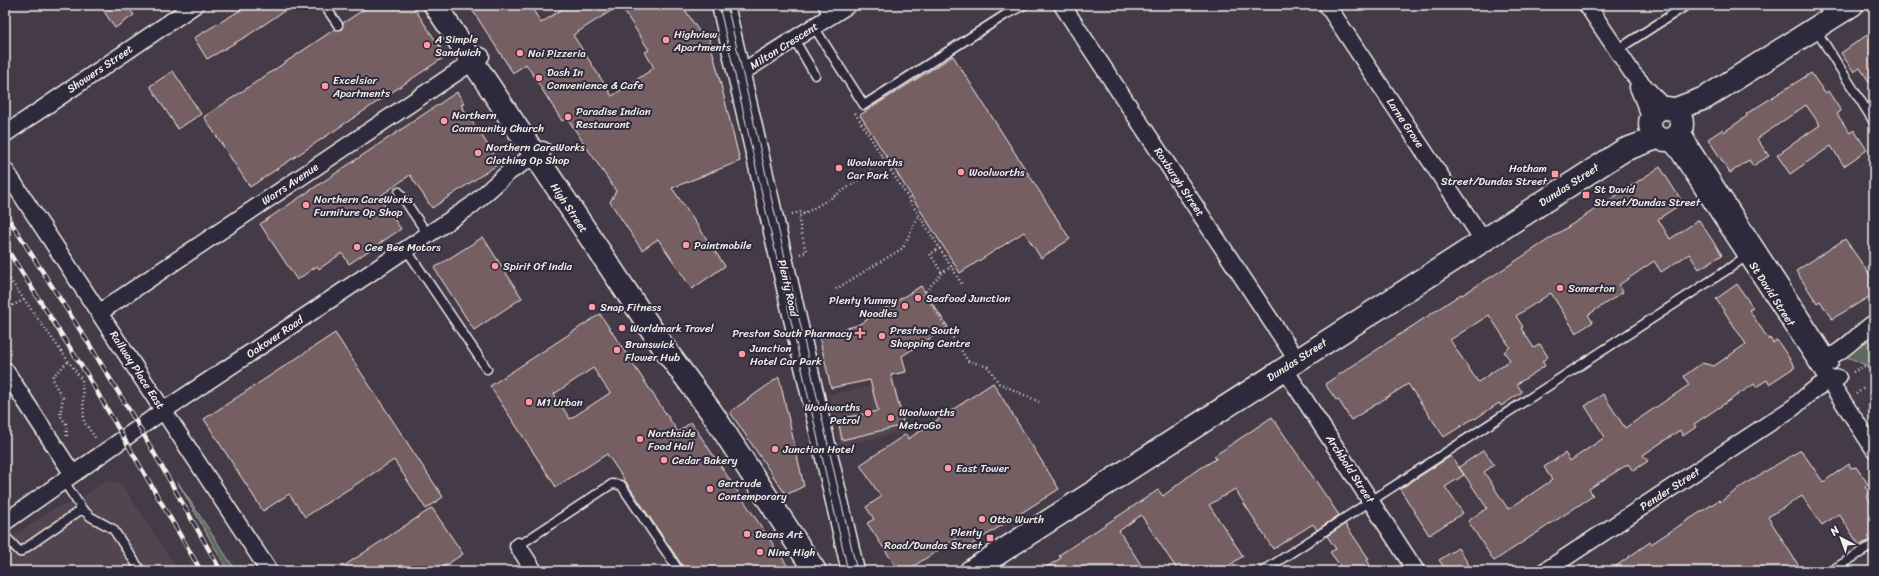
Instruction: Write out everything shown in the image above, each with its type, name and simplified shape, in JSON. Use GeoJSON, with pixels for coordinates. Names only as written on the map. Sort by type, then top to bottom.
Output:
{"type":"FeatureCollection","features":[{"type":"Feature","properties":{"kind":"main road","name":"High Street"},"geometry":{"type":"LineString","coordinates":[[435,5],[477,58]]}},
{"type":"Feature","properties":{"kind":"main road","name":"High Street"},"geometry":{"type":"LineString","coordinates":[[448,5],[477,58],[587,225],[638,299],[681,373],[708,408],[815,571]]}},
{"type":"Feature","properties":{"kind":"main road","name":"Plenty Road"},"geometry":{"type":"LineString","coordinates":[[723,5],[853,571]]}},
{"type":"Feature","properties":{"kind":"main road","name":"Dundas Street"},"geometry":{"type":"LineString","coordinates":[[971,571],[1483,240],[1852,5]]}},
{"type":"Feature","properties":{"kind":"street","name":"Showers Street"},"geometry":{"type":"LineString","coordinates":[[5,134],[195,5]]}},
{"type":"Feature","properties":{"kind":"street","name":"Milton Crescent"},"geometry":{"type":"LineString","coordinates":[[739,74],[794,39],[821,17],[848,5]]}},
{"type":"Feature","properties":{"kind":"street","name":"Roxburgh Street"},"geometry":{"type":"LineString","coordinates":[[1062,5],[1291,364]]}},
{"type":"Feature","properties":{"kind":"street","name":"Larne Grove"},"geometry":{"type":"LineString","coordinates":[[1327,5],[1483,240]]}},
{"type":"Feature","properties":{"kind":"street","name":"St David Street"},"geometry":{"type":"LineString","coordinates":[[1587,5],[1666,124],[1690,148],[1751,252],[1822,357],[1874,430]]}},
{"type":"Feature","properties":{"kind":"street","name":"Warrs Avenue"},"geometry":{"type":"LineString","coordinates":[[100,312],[477,58]]}},
{"type":"Feature","properties":{"kind":"street","name":"Oakover Road"},"geometry":{"type":"LineString","coordinates":[[5,522],[163,411],[428,235],[481,198],[509,172],[539,153]]}},
{"type":"Feature","properties":{"kind":"street","name":"Railway Place East"},"geometry":{"type":"LineString","coordinates":[[5,170],[100,312],[163,411],[269,571]]}},
{"type":"Feature","properties":{"kind":"street"},"geometry":{"type":"LineString","coordinates":[[1822,357],[1841,350],[1868,327]]}},
{"type":"Feature","properties":{"kind":"street","name":"Archbold Street"},"geometry":{"type":"LineString","coordinates":[[1291,364],[1371,500],[1416,571]]}},
{"type":"Feature","properties":{"kind":"street"},"geometry":{"type":"LineString","coordinates":[[5,370],[67,477]]}},
{"type":"Feature","properties":{"kind":"street","name":"St David Street"},"geometry":{"type":"LineString","coordinates":[[1839,379],[1874,449]]}},
{"type":"Feature","properties":{"kind":"street","name":"Pender Street"},"geometry":{"type":"LineString","coordinates":[[1545,571],[1794,407],[1820,396],[1839,379]]}},
{"type":"Feature","properties":{"kind":"street"},"geometry":{"type":"LineString","coordinates":[[518,546],[534,571]]}},
{"type":"Feature","properties":{"kind":"lane"},"geometry":{"type":"LineString","coordinates":[[324,5],[338,24]]}},
{"type":"Feature","properties":{"kind":"lane"},"geometry":{"type":"LineString","coordinates":[[821,17],[864,105],[1005,15],[1024,5]]}},
{"type":"Feature","properties":{"kind":"lane"},"geometry":{"type":"LineString","coordinates":[[1617,50],[1688,5]]}},
{"type":"Feature","properties":{"kind":"lane"},"geometry":{"type":"LineString","coordinates":[[1815,29],[1874,122]]}},
{"type":"Feature","properties":{"kind":"lane"},"geometry":{"type":"LineString","coordinates":[[794,39],[815,74]]}},
{"type":"Feature","properties":{"kind":"lane"},"geometry":{"type":"LineString","coordinates":[[399,192],[428,235]]}},
{"type":"Feature","properties":{"kind":"lane"},"geometry":{"type":"LineString","coordinates":[[406,249],[487,369]]}},
{"type":"Feature","properties":{"kind":"lane"},"geometry":{"type":"LineString","coordinates":[[1263,571],[1727,270],[1751,252]]}},
{"type":"Feature","properties":{"kind":"lane"},"geometry":{"type":"LineString","coordinates":[[67,477],[82,509],[91,517],[113,529],[141,571]]}},
{"type":"Feature","properties":{"kind":"lane"},"geometry":{"type":"LineString","coordinates":[[518,546],[612,484],[618,484],[621,485],[679,571]]}},
{"type":"Feature","properties":{"kind":"lane"},"geometry":{"type":"LineString","coordinates":[[5,536],[20,552],[82,509]]}},
{"type":"Feature","properties":{"kind":"lane"},"geometry":{"type":"LineString","coordinates":[[1831,571],[1874,544]]}},
{"type":"Feature","properties":{"kind":"path"},"geometry":{"type":"LineString","coordinates":[[852,108],[918,216],[952,266],[962,284]]}},
{"type":"Feature","properties":{"kind":"path"},"geometry":{"type":"LineString","coordinates":[[800,254],[806,252],[798,217],[811,212],[860,179],[884,160]]}},
{"type":"Feature","properties":{"kind":"path"},"geometry":{"type":"LineString","coordinates":[[792,214],[801,212],[804,214]]}},
{"type":"Feature","properties":{"kind":"path"},"geometry":{"type":"LineString","coordinates":[[836,289],[903,248],[918,216]]}},
{"type":"Feature","properties":{"kind":"path"},"geometry":{"type":"LineString","coordinates":[[940,248],[930,254],[942,273]]}},
{"type":"Feature","properties":{"kind":"path"},"geometry":{"type":"LineString","coordinates":[[952,266],[942,273],[924,294],[968,361],[988,367],[999,384],[1038,402]]}},
{"type":"Feature","properties":{"kind":"path"},"geometry":{"type":"LineString","coordinates":[[5,273],[82,380],[84,422],[105,451]]}},
{"type":"Feature","properties":{"kind":"path"},"geometry":{"type":"LineString","coordinates":[[5,309],[24,300]]}},
{"type":"Feature","properties":{"kind":"path"},"geometry":{"type":"LineString","coordinates":[[67,437],[66,424],[60,415],[62,398],[52,376],[69,361]]}},
{"type":"Feature","properties":{"kind":"path"},"geometry":{"type":"LineString","coordinates":[[1839,379],[1866,366],[1874,367]]}},
{"type":"Feature","properties":{"kind":"shaded area","name":"Woolworths Petrol"},"geometry":{"type":"Polygon","coordinates":[[[895,381],[906,431],[840,446],[829,395],[895,381]]]}},
{"type":"Feature","properties":{"kind":"shaded area"},"geometry":{"type":"Polygon","coordinates":[[[107,480],[122,485],[179,571],[5,571],[5,541],[57,507],[76,501],[107,480]]]}},
{"type":"Feature","properties":{"kind":"green space"},"geometry":{"type":"Polygon","coordinates":[[[1874,337],[1874,379],[1866,365],[1845,356],[1874,337]]]}},
{"type":"Feature","properties":{"kind":"green space"},"geometry":{"type":"Polygon","coordinates":[[[177,481],[236,571],[228,571],[177,481]]]}},
{"type":"Feature","properties":{"kind":"building"},"geometry":{"type":"Polygon","coordinates":[[[100,5],[127,5],[134,15],[115,28],[100,5]]]}},
{"type":"Feature","properties":{"kind":"building"},"geometry":{"type":"Polygon","coordinates":[[[249,5],[293,5],[247,36],[207,59],[194,38],[249,5]]]}},
{"type":"Feature","properties":{"kind":"building","name":"Excelsior Apartments"},"geometry":{"type":"Polygon","coordinates":[[[371,5],[412,5],[446,56],[250,187],[204,117],[335,29],[341,30],[343,23],[371,5]]]}},
{"type":"Feature","properties":{"kind":"building"},"geometry":{"type":"Polygon","coordinates":[[[469,5],[530,5],[541,23],[568,5],[620,5],[682,5],[702,36],[708,33],[740,161],[672,188],[725,266],[692,289],[658,239],[642,250],[610,202],[616,191],[567,118],[562,121],[526,64],[513,73],[469,5]],[[620,5],[573,35],[612,96],[654,68],[645,52],[649,50],[620,5]]]}},
{"type":"Feature","properties":{"kind":"building"},"geometry":{"type":"Polygon","coordinates":[[[1874,30],[1874,89],[1860,68],[1854,72],[1841,53],[1874,30]]]}},
{"type":"Feature","properties":{"kind":"building","name":"Woolworths"},"geometry":{"type":"Polygon","coordinates":[[[953,56],[1070,239],[1041,258],[1024,232],[960,273],[860,115],[953,56]]]}},
{"type":"Feature","properties":{"kind":"building"},"geometry":{"type":"Polygon","coordinates":[[[173,71],[201,114],[178,129],[150,86],[173,71]]]}},
{"type":"Feature","properties":{"kind":"building"},"geometry":{"type":"Polygon","coordinates":[[[1811,73],[1825,93],[1828,91],[1841,111],[1837,114],[1850,133],[1854,130],[1867,150],[1844,166],[1831,146],[1790,174],[1777,155],[1820,125],[1806,105],[1757,139],[1769,156],[1753,166],[1749,160],[1730,173],[1708,139],[1723,129],[1724,132],[1747,116],[1746,114],[1811,73]]]}},
{"type":"Feature","properties":{"kind":"building"},"geometry":{"type":"Polygon","coordinates":[[[457,92],[464,103],[461,105],[500,163],[432,208],[410,175],[379,197],[401,229],[349,264],[342,253],[319,269],[317,266],[297,280],[260,224],[457,92]]]}},
{"type":"Feature","properties":{"kind":"building"},"geometry":{"type":"Polygon","coordinates":[[[1660,167],[1683,203],[1658,219],[1670,239],[1699,220],[1722,255],[1699,269],[1689,254],[1661,272],[1654,261],[1619,285],[1623,292],[1588,315],[1593,322],[1576,333],[1551,293],[1516,316],[1523,327],[1521,328],[1534,348],[1540,344],[1548,357],[1542,361],[1545,366],[1517,384],[1522,392],[1501,406],[1499,403],[1444,437],[1408,384],[1351,420],[1338,399],[1336,400],[1325,384],[1461,294],[1462,295],[1660,167]],[[1489,315],[1450,340],[1478,382],[1510,360],[1504,352],[1510,347],[1489,315]]]}},
{"type":"Feature","properties":{"kind":"building"},"geometry":{"type":"Polygon","coordinates":[[[483,237],[522,298],[474,330],[434,268],[483,237]]]}},
{"type":"Feature","properties":{"kind":"building"},"geometry":{"type":"Polygon","coordinates":[[[1845,239],[1874,281],[1874,294],[1832,319],[1820,301],[1817,303],[1796,271],[1845,239]]]}},
{"type":"Feature","properties":{"kind":"building"},"geometry":{"type":"Polygon","coordinates":[[[1737,284],[1753,308],[1749,310],[1769,340],[1770,338],[1773,343],[1777,340],[1795,367],[1769,384],[1767,380],[1756,387],[1754,384],[1694,424],[1696,427],[1683,436],[1680,430],[1643,455],[1648,461],[1633,471],[1628,464],[1589,489],[1593,496],[1494,561],[1468,521],[1487,508],[1459,467],[1484,450],[1494,465],[1484,472],[1508,509],[1524,499],[1552,480],[1544,467],[1565,453],[1570,461],[1605,437],[1585,406],[1603,394],[1625,428],[1689,385],[1684,376],[1702,363],[1714,366],[1746,344],[1716,299],[1737,284]]]}},
{"type":"Feature","properties":{"kind":"building","name":"Preston South Shopping Centre"},"geometry":{"type":"Polygon","coordinates":[[[921,286],[948,327],[902,356],[906,372],[891,375],[904,425],[842,440],[838,419],[878,411],[870,380],[831,388],[819,336],[858,325],[921,286]]]}},
{"type":"Feature","properties":{"kind":"building"},"geometry":{"type":"Polygon","coordinates":[[[600,314],[678,432],[691,422],[791,571],[686,571],[607,454],[556,487],[490,386],[600,314]],[[593,368],[554,394],[570,419],[610,393],[593,368]]]}},
{"type":"Feature","properties":{"kind":"building"},"geometry":{"type":"Polygon","coordinates":[[[335,333],[443,497],[426,509],[394,460],[305,517],[289,494],[263,511],[204,419],[335,333]]]}},
{"type":"Feature","properties":{"kind":"building","name":"Junction Hotel"},"geometry":{"type":"Polygon","coordinates":[[[779,377],[804,486],[786,495],[730,412],[779,377]]]}},
{"type":"Feature","properties":{"kind":"building"},"geometry":{"type":"Polygon","coordinates":[[[993,383],[1059,489],[963,550],[956,539],[906,571],[899,571],[867,523],[874,519],[866,507],[881,497],[860,465],[906,434],[908,439],[993,383]]]}},
{"type":"Feature","properties":{"kind":"building"},"geometry":{"type":"Polygon","coordinates":[[[1272,417],[1339,515],[1317,530],[1313,524],[1273,549],[1235,489],[1209,505],[1243,556],[1221,571],[1178,571],[1141,515],[1119,531],[1145,571],[1040,571],[1061,558],[1059,555],[1158,490],[1163,496],[1194,472],[1216,459],[1214,456],[1272,417]]]}},
{"type":"Feature","properties":{"kind":"building"},"geometry":{"type":"Polygon","coordinates":[[[1801,450],[1823,482],[1849,464],[1851,468],[1856,467],[1868,484],[1865,486],[1869,494],[1867,496],[1874,508],[1874,539],[1859,545],[1839,514],[1822,525],[1802,496],[1768,517],[1802,571],[1609,571],[1650,542],[1651,544],[1719,500],[1720,502],[1751,480],[1801,450]]]}},
{"type":"Feature","properties":{"kind":"building"},"geometry":{"type":"Polygon","coordinates":[[[1451,456],[1464,475],[1445,487],[1463,513],[1429,535],[1400,489],[1451,456]]]}},
{"type":"Feature","properties":{"kind":"building"},"geometry":{"type":"Polygon","coordinates":[[[432,508],[463,554],[437,571],[336,571],[432,508]]]}},
{"type":"Feature","properties":{"kind":"building"},"geometry":{"type":"Polygon","coordinates":[[[1345,524],[1369,559],[1367,560],[1370,565],[1361,571],[1344,571],[1330,552],[1336,549],[1327,536],[1345,524]]]}},
{"type":"Feature","properties":{"kind":"building"},"geometry":{"type":"Polygon","coordinates":[[[1458,548],[1473,571],[1447,571],[1439,560],[1458,548]]]}},
{"type":"Feature","properties":{"kind":"tram line"},"geometry":{"type":"LineString","coordinates":[[719,5],[848,571]]}},
{"type":"Feature","properties":{"kind":"tram line"},"geometry":{"type":"LineString","coordinates":[[727,5],[857,571]]}},
{"type":"Feature","properties":{"kind":"railway"},"geometry":{"type":"LineString","coordinates":[[5,213],[89,344],[137,423],[221,571]]}},
{"type":"Feature","properties":{"kind":"railway"},"geometry":{"type":"LineString","coordinates":[[5,246],[86,373],[201,571]]}},
{"type":"Feature","properties":{"kind":"place","name":"Highview Apartments"},"geometry":{"type":"Point","coordinates":[666,40]}},
{"type":"Feature","properties":{"kind":"place","name":"A Simple Sandwich"},"geometry":{"type":"Point","coordinates":[427,45]}},
{"type":"Feature","properties":{"kind":"place","name":"Noi Pizzeria"},"geometry":{"type":"Point","coordinates":[520,53]}},
{"type":"Feature","properties":{"kind":"place","name":"Dash In Convenience & Cafe"},"geometry":{"type":"Point","coordinates":[539,78]}},
{"type":"Feature","properties":{"kind":"place","name":"Excelsior Apartments"},"geometry":{"type":"Point","coordinates":[325,86]}},
{"type":"Feature","properties":{"kind":"place","name":"Paradise Indian Restaurant"},"geometry":{"type":"Point","coordinates":[568,117]}},
{"type":"Feature","properties":{"kind":"place","name":"Northern Community Church"},"geometry":{"type":"Point","coordinates":[444,121]}},
{"type":"Feature","properties":{"kind":"place","name":"Northern CareWorks Clothing Op Shop"},"geometry":{"type":"Point","coordinates":[478,153]}},
{"type":"Feature","properties":{"kind":"place","name":"Woolworths Car Park"},"geometry":{"type":"Point","coordinates":[839,168]}},
{"type":"Feature","properties":{"kind":"place","name":"Woolworths"},"geometry":{"type":"Point","coordinates":[961,172]}},
{"type":"Feature","properties":{"kind":"place","name":"Hotham Street/Dundas Street"},"geometry":{"type":"Point","coordinates":[1555,174]}},
{"type":"Feature","properties":{"kind":"place","name":"St David Street/Dundas Street"},"geometry":{"type":"Point","coordinates":[1586,195]}},
{"type":"Feature","properties":{"kind":"place","name":"Northern CareWorks Furniture Op Shop"},"geometry":{"type":"Point","coordinates":[306,205]}},
{"type":"Feature","properties":{"kind":"place","name":"Paintmobile"},"geometry":{"type":"Point","coordinates":[686,245]}},
{"type":"Feature","properties":{"kind":"place","name":"Cee Bee Motors"},"geometry":{"type":"Point","coordinates":[357,247]}},
{"type":"Feature","properties":{"kind":"place","name":"Spirit Of India"},"geometry":{"type":"Point","coordinates":[495,266]}},
{"type":"Feature","properties":{"kind":"place","name":"Somerton"},"geometry":{"type":"Point","coordinates":[1560,288]}},
{"type":"Feature","properties":{"kind":"place","name":"Seafood Junction"},"geometry":{"type":"Point","coordinates":[918,298]}},
{"type":"Feature","properties":{"kind":"place","name":"Plenty Yummy Noodles"},"geometry":{"type":"Point","coordinates":[905,306]}},
{"type":"Feature","properties":{"kind":"place","name":"Snap Fitness"},"geometry":{"type":"Point","coordinates":[592,307]}},
{"type":"Feature","properties":{"kind":"place","name":"Worldmark Travel"},"geometry":{"type":"Point","coordinates":[622,328]}},
{"type":"Feature","properties":{"kind":"place","name":"Preston South Pharmacy"},"geometry":{"type":"Point","coordinates":[860,333]}},
{"type":"Feature","properties":{"kind":"place","name":"Preston South Shopping Centre"},"geometry":{"type":"Point","coordinates":[882,336]}},
{"type":"Feature","properties":{"kind":"place","name":"Brunswick Flower Hub"},"geometry":{"type":"Point","coordinates":[617,350]}},
{"type":"Feature","properties":{"kind":"place","name":"Junction Hotel Car Park"},"geometry":{"type":"Point","coordinates":[742,354]}},
{"type":"Feature","properties":{"kind":"place","name":"M1 Urban"},"geometry":{"type":"Point","coordinates":[529,402]}},
{"type":"Feature","properties":{"kind":"place","name":"Woolworths Petrol"},"geometry":{"type":"Point","coordinates":[868,413]}},
{"type":"Feature","properties":{"kind":"place","name":"Woolworths MetroGo"},"geometry":{"type":"Point","coordinates":[891,418]}},
{"type":"Feature","properties":{"kind":"place","name":"Northside Food Hall"},"geometry":{"type":"Point","coordinates":[640,439]}},
{"type":"Feature","properties":{"kind":"place","name":"Junction Hotel"},"geometry":{"type":"Point","coordinates":[775,449]}},
{"type":"Feature","properties":{"kind":"place","name":"Cedar Bakery"},"geometry":{"type":"Point","coordinates":[664,460]}},
{"type":"Feature","properties":{"kind":"place","name":"East Tower"},"geometry":{"type":"Point","coordinates":[948,468]}},
{"type":"Feature","properties":{"kind":"place","name":"Gertrude Contemporary"},"geometry":{"type":"Point","coordinates":[710,489]}},
{"type":"Feature","properties":{"kind":"place","name":"Otto Wurth"},"geometry":{"type":"Point","coordinates":[982,519]}},
{"type":"Feature","properties":{"kind":"place","name":"Deans Art"},"geometry":{"type":"Point","coordinates":[747,534]}},
{"type":"Feature","properties":{"kind":"place","name":"Plenty Road/Dundas Street"},"geometry":{"type":"Point","coordinates":[990,538]}},
{"type":"Feature","properties":{"kind":"place","name":"Nine High"},"geometry":{"type":"Point","coordinates":[760,552]}}]}
